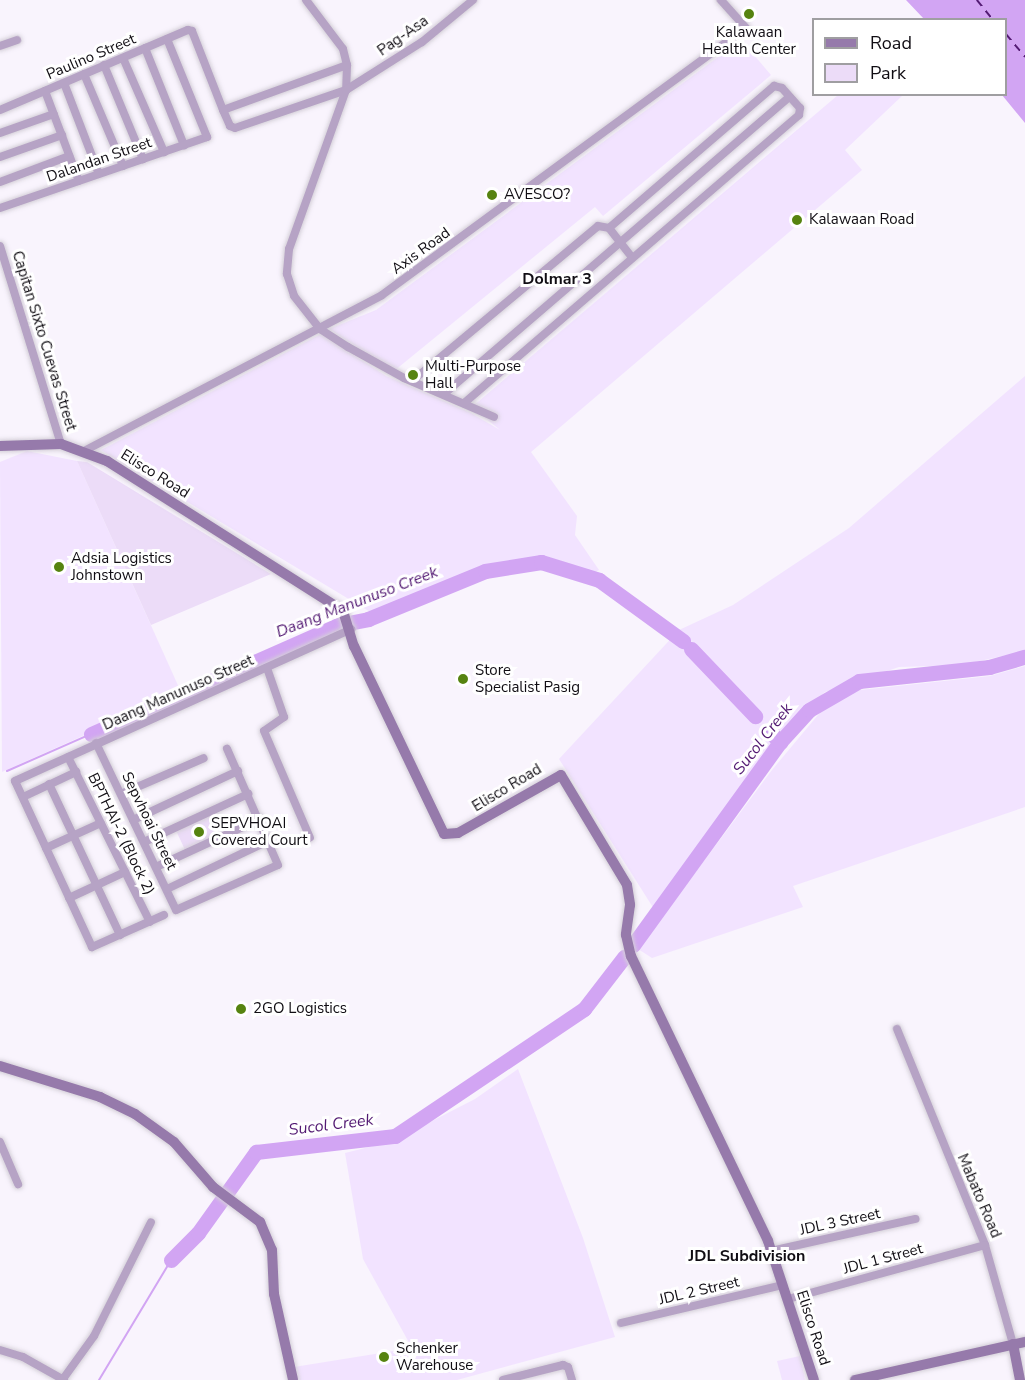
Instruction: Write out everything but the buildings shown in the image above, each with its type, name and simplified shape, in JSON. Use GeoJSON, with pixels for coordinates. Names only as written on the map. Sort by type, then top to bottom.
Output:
{"type":"FeatureCollection","features":[{"type":"Feature","properties":{"kind":"main road","name":"Elisco Road"},"geometry":{"type":"LineString","coordinates":[[0,446],[62,444],[84,451],[138,479],[343,611],[350,624],[354,646],[444,834],[453,835],[479,823],[561,775],[627,885],[630,905],[626,935],[631,956],[771,1251],[814,1380]]}},
{"type":"Feature","properties":{"kind":"main road"},"geometry":{"type":"LineString","coordinates":[[0,1066],[100,1097],[135,1114],[174,1142],[219,1190],[232,1197],[260,1222],[267,1236],[274,1294],[293,1380]]}},
{"type":"Feature","properties":{"kind":"main road"},"geometry":{"type":"LineString","coordinates":[[855,1380],[1025,1342]]}},
{"type":"Feature","properties":{"kind":"main road","name":"Mabato Road"},"geometry":{"type":"LineString","coordinates":[[1013,1344],[1020,1380]]}},
{"type":"Feature","properties":{"kind":"street"},"geometry":{"type":"LineString","coordinates":[[306,0],[343,49],[347,65],[346,90],[286,260],[294,296],[320,329],[412,381],[494,417]]}},
{"type":"Feature","properties":{"kind":"street","name":"Pag-Asa"},"geometry":{"type":"LineString","coordinates":[[223,110],[230,126],[235,128],[346,90],[422,42],[473,0]]}},
{"type":"Feature","properties":{"kind":"street","name":"Axis Road"},"geometry":{"type":"LineString","coordinates":[[84,451],[382,295],[746,28],[721,0]]}},
{"type":"Feature","properties":{"kind":"street","name":"Paulino Street"},"geometry":{"type":"LineString","coordinates":[[0,110],[145,48],[192,31],[223,110]]}},
{"type":"Feature","properties":{"kind":"street","name":"Dalandan Street"},"geometry":{"type":"LineString","coordinates":[[0,207],[207,137],[167,39]]}},
{"type":"Feature","properties":{"kind":"street"},"geometry":{"type":"LineString","coordinates":[[0,46],[17,40]]}},
{"type":"Feature","properties":{"kind":"street"},"geometry":{"type":"LineString","coordinates":[[145,48],[184,145]]}},
{"type":"Feature","properties":{"kind":"street"},"geometry":{"type":"LineString","coordinates":[[123,58],[164,152]]}},
{"type":"Feature","properties":{"kind":"street"},"geometry":{"type":"LineString","coordinates":[[223,110],[347,65]]}},
{"type":"Feature","properties":{"kind":"street"},"geometry":{"type":"LineString","coordinates":[[104,66],[143,159]]}},
{"type":"Feature","properties":{"kind":"street"},"geometry":{"type":"LineString","coordinates":[[84,74],[123,166]]}},
{"type":"Feature","properties":{"kind":"street"},"geometry":{"type":"LineString","coordinates":[[64,83],[99,174]]}},
{"type":"Feature","properties":{"kind":"street"},"geometry":{"type":"LineString","coordinates":[[464,403],[799,115],[800,108],[782,88],[774,87],[609,228]]}},
{"type":"Feature","properties":{"kind":"street"},"geometry":{"type":"LineString","coordinates":[[45,91],[79,181]]}},
{"type":"Feature","properties":{"kind":"street"},"geometry":{"type":"LineString","coordinates":[[444,394],[789,97]]}},
{"type":"Feature","properties":{"kind":"street"},"geometry":{"type":"LineString","coordinates":[[0,133],[54,114]]}},
{"type":"Feature","properties":{"kind":"street"},"geometry":{"type":"LineString","coordinates":[[0,157],[62,135]]}},
{"type":"Feature","properties":{"kind":"street"},"geometry":{"type":"LineString","coordinates":[[0,182],[69,156]]}},
{"type":"Feature","properties":{"kind":"street"},"geometry":{"type":"LineString","coordinates":[[412,381],[598,226],[609,228],[632,257]]}},
{"type":"Feature","properties":{"kind":"street","name":"Capitan Sixto Cuevas Street"},"geometry":{"type":"LineString","coordinates":[[0,246],[62,444]]}},
{"type":"Feature","properties":{"kind":"street","name":"Daang Manunuso Street"},"geometry":{"type":"LineString","coordinates":[[23,797],[15,781],[96,743],[267,669],[350,624]]}},
{"type":"Feature","properties":{"kind":"street"},"geometry":{"type":"LineString","coordinates":[[267,669],[284,717],[264,731],[310,838]]}},
{"type":"Feature","properties":{"kind":"street","name":"Sepvhoai Street"},"geometry":{"type":"LineString","coordinates":[[96,743],[176,910],[276,867],[270,840]]}},
{"type":"Feature","properties":{"kind":"street"},"geometry":{"type":"LineString","coordinates":[[167,890],[270,840],[227,749]]}},
{"type":"Feature","properties":{"kind":"street","name":"BPTHAI-2 (Block 2)"},"geometry":{"type":"LineString","coordinates":[[68,758],[150,922]]}},
{"type":"Feature","properties":{"kind":"street"},"geometry":{"type":"LineString","coordinates":[[121,795],[204,758]]}},
{"type":"Feature","properties":{"kind":"street"},"geometry":{"type":"LineString","coordinates":[[133,820],[238,771]]}},
{"type":"Feature","properties":{"kind":"street"},"geometry":{"type":"LineString","coordinates":[[75,772],[23,797],[92,947],[164,915]]}},
{"type":"Feature","properties":{"kind":"street"},"geometry":{"type":"LineString","coordinates":[[49,784],[120,935]]}},
{"type":"Feature","properties":{"kind":"street"},"geometry":{"type":"LineString","coordinates":[[144,842],[248,794]]}},
{"type":"Feature","properties":{"kind":"street"},"geometry":{"type":"LineString","coordinates":[[156,867],[260,819]]}},
{"type":"Feature","properties":{"kind":"street"},"geometry":{"type":"LineString","coordinates":[[46,848],[101,823]]}},
{"type":"Feature","properties":{"kind":"street"},"geometry":{"type":"LineString","coordinates":[[69,898],[125,872]]}},
{"type":"Feature","properties":{"kind":"street","name":"Mabato Road"},"geometry":{"type":"LineString","coordinates":[[897,1029],[985,1245],[1013,1344]]}},
{"type":"Feature","properties":{"kind":"street"},"geometry":{"type":"LineString","coordinates":[[0,1142],[18,1184]]}},
{"type":"Feature","properties":{"kind":"street","name":"JDL 3 Street"},"geometry":{"type":"LineString","coordinates":[[771,1251],[915,1219]]}},
{"type":"Feature","properties":{"kind":"street"},"geometry":{"type":"LineString","coordinates":[[0,1350],[23,1357],[64,1380],[94,1336],[150,1222]]}},
{"type":"Feature","properties":{"kind":"street","name":"JDL 1 Street"},"geometry":{"type":"LineString","coordinates":[[788,1299],[985,1245]]}},
{"type":"Feature","properties":{"kind":"street","name":"JDL 2 Street"},"geometry":{"type":"LineString","coordinates":[[621,1323],[783,1285]]}},
{"type":"Feature","properties":{"kind":"street"},"geometry":{"type":"LineString","coordinates":[[503,1380],[563,1365],[568,1367],[572,1380]]}},
{"type":"Feature","properties":{"kind":"shaded area"},"geometry":{"type":"Polygon","coordinates":[[[906,0],[1025,0],[1025,123],[1003,96],[1007,96],[1007,18],[923,18],[906,0]]]}},
{"type":"Feature","properties":{"kind":"shaded area"},"geometry":{"type":"Polygon","coordinates":[[[741,40],[771,75],[603,216],[595,207],[394,371],[329,329],[376,310],[741,40]]]}},
{"type":"Feature","properties":{"kind":"shaded area"},"geometry":{"type":"Polygon","coordinates":[[[837,96],[902,96],[845,150],[862,170],[531,452],[577,516],[575,535],[599,570],[592,574],[531,562],[485,569],[372,613],[101,450],[321,334],[386,376],[471,413],[500,430],[472,407],[837,96]]]}},
{"type":"Feature","properties":{"kind":"shaded area"},"geometry":{"type":"Polygon","coordinates":[[[1025,376],[1025,651],[962,665],[899,667],[825,692],[786,729],[654,909],[559,759],[679,630],[733,605],[849,528],[1025,376]]]}},
{"type":"Feature","properties":{"kind":"shaded area"},"geometry":{"type":"Polygon","coordinates":[[[27,451],[77,461],[181,692],[2,772],[0,462],[27,451]]]}},
{"type":"Feature","properties":{"kind":"shaded area"},"geometry":{"type":"Polygon","coordinates":[[[1025,666],[1025,807],[793,886],[803,907],[652,958],[638,949],[772,770],[828,703],[860,690],[990,676],[1025,666]]]}},
{"type":"Feature","properties":{"kind":"shaded area"},"geometry":{"type":"Polygon","coordinates":[[[518,1069],[583,1238],[615,1337],[457,1380],[297,1380],[294,1367],[412,1348],[363,1259],[345,1153],[393,1141],[475,1099],[518,1069]]]}},
{"type":"Feature","properties":{"kind":"shaded area"},"geometry":{"type":"Polygon","coordinates":[[[800,1356],[805,1380],[782,1380],[777,1361],[800,1356]]]}},
{"type":"Feature","properties":{"kind":"green space"},"geometry":{"type":"Polygon","coordinates":[[[77,461],[87,462],[271,574],[151,625],[77,461]]]}},
{"type":"Feature","properties":{"kind":"green space","name":"SEPVHOAI Covered Court"},"geometry":{"type":"Polygon","coordinates":[[[212,813],[222,834],[185,851],[176,830],[212,813]]]}},
{"type":"Feature","properties":{"kind":"waterway","name":"Daang Manunuso Creek"},"geometry":{"type":"LineString","coordinates":[[91,734],[338,625],[368,619],[485,571],[541,562],[599,580],[683,641]]}},
{"type":"Feature","properties":{"kind":"waterway","name":"Daang Manunuso Creek"},"geometry":{"type":"LineString","coordinates":[[691,649],[755,716]]}},
{"type":"Feature","properties":{"kind":"waterway","name":"Sucol Creek"},"geometry":{"type":"LineString","coordinates":[[633,945],[780,742],[809,710],[859,681],[989,667],[1025,657]]}},
{"type":"Feature","properties":{"kind":"waterway","name":"Daang Manunuso Creek"},"geometry":{"type":"LineString","coordinates":[[769,731],[780,742]]}},
{"type":"Feature","properties":{"kind":"waterway","name":"Daang Manunuso Creek"},"geometry":{"type":"LineString","coordinates":[[7,771],[91,734]]}},
{"type":"Feature","properties":{"kind":"waterway","name":"Sucol Creek"},"geometry":{"type":"LineString","coordinates":[[171,1260],[198,1233],[256,1152],[395,1136],[584,1009],[624,957]]}},
{"type":"Feature","properties":{"kind":"waterway","name":"Sucol Creek"},"geometry":{"type":"LineString","coordinates":[[99,1380],[171,1260]]}},
{"type":"Feature","properties":{"kind":"ferry route"},"geometry":{"type":"LineString","coordinates":[[977,0],[991,18]]}},
{"type":"Feature","properties":{"kind":"ferry route"},"geometry":{"type":"LineString","coordinates":[[1007,35],[1025,57]]}},
{"type":"Feature","properties":{"kind":"place","name":"Kalawaan Health Center"},"geometry":{"type":"Point","coordinates":[749,14]}},
{"type":"Feature","properties":{"kind":"place","name":"AVESCO?"},"geometry":{"type":"Point","coordinates":[492,195]}},
{"type":"Feature","properties":{"kind":"place","name":"Kalawaan Road"},"geometry":{"type":"Point","coordinates":[797,220]}},
{"type":"Feature","properties":{"kind":"place","name":"Multi-Purpose Hall"},"geometry":{"type":"Point","coordinates":[413,375]}},
{"type":"Feature","properties":{"kind":"place","name":"Adsia Logistics Johnstown"},"geometry":{"type":"Point","coordinates":[59,567]}},
{"type":"Feature","properties":{"kind":"place","name":"Store Specialist Pasig"},"geometry":{"type":"Point","coordinates":[463,679]}},
{"type":"Feature","properties":{"kind":"place","name":"SEPVHOAI Covered Court"},"geometry":{"type":"Point","coordinates":[199,832]}},
{"type":"Feature","properties":{"kind":"place","name":"2GO Logistics"},"geometry":{"type":"Point","coordinates":[241,1009]}},
{"type":"Feature","properties":{"kind":"place","name":"Schenker Warehouse"},"geometry":{"type":"Point","coordinates":[384,1357]}},
{"type":"Feature","properties":{"kind":"district","name":"Dolmar 3"},"geometry":{"type":"Point","coordinates":[557,279]}},
{"type":"Feature","properties":{"kind":"district","name":"JDL Subdivision"},"geometry":{"type":"Point","coordinates":[747,1256]}}]}
